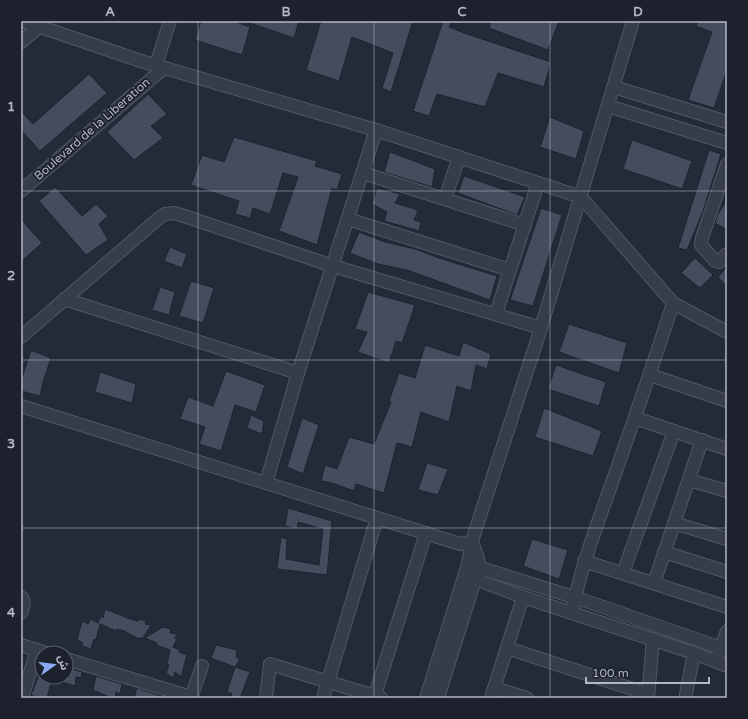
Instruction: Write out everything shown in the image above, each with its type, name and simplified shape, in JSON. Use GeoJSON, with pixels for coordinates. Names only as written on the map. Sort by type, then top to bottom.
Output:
{"type":"FeatureCollection","features":[{"type":"Feature","properties":{"kind":"street"},"geometry":{"type":"LineString","coordinates":[[23,21],[160,66],[376,130],[581,197],[633,259],[674,303],[727,332]]}},
{"type":"Feature","properties":{"kind":"street"},"geometry":{"type":"LineString","coordinates":[[160,66],[170,21]]}},
{"type":"Feature","properties":{"kind":"street"},"geometry":{"type":"LineString","coordinates":[[426,698],[478,558],[472,541],[541,328],[633,21]]}},
{"type":"Feature","properties":{"kind":"street"},"geometry":{"type":"LineString","coordinates":[[21,42],[39,27]]}},
{"type":"Feature","properties":{"kind":"street","name":"Boulevard de la Liberation"},"geometry":{"type":"LineString","coordinates":[[21,191],[160,66]]}},
{"type":"Feature","properties":{"kind":"street"},"geometry":{"type":"LineString","coordinates":[[614,87],[727,122]]}},
{"type":"Feature","properties":{"kind":"street"},"geometry":{"type":"LineString","coordinates":[[608,106],[727,143]]}},
{"type":"Feature","properties":{"kind":"street"},"geometry":{"type":"LineString","coordinates":[[266,482],[298,373],[376,130]]}},
{"type":"Feature","properties":{"kind":"street"},"geometry":{"type":"LineString","coordinates":[[445,199],[459,157]]}},
{"type":"Feature","properties":{"kind":"street"},"geometry":{"type":"LineString","coordinates":[[727,164],[701,245],[715,260],[719,262],[727,254]]}},
{"type":"Feature","properties":{"kind":"street"},"geometry":{"type":"LineString","coordinates":[[363,173],[525,225]]}},
{"type":"Feature","properties":{"kind":"street"},"geometry":{"type":"LineString","coordinates":[[496,314],[538,183]]}},
{"type":"Feature","properties":{"kind":"street"},"geometry":{"type":"LineString","coordinates":[[21,337],[159,218],[170,213],[179,214],[333,266],[541,328]]}},
{"type":"Feature","properties":{"kind":"street"},"geometry":{"type":"LineString","coordinates":[[348,219],[510,270]]}},
{"type":"Feature","properties":{"kind":"street"},"geometry":{"type":"LineString","coordinates":[[64,299],[298,373]]}},
{"type":"Feature","properties":{"kind":"street"},"geometry":{"type":"LineString","coordinates":[[572,613],[584,561],[674,303]]}},
{"type":"Feature","properties":{"kind":"street"},"geometry":{"type":"LineString","coordinates":[[650,374],[727,401]]}},
{"type":"Feature","properties":{"kind":"street"},"geometry":{"type":"LineString","coordinates":[[21,406],[460,544],[472,541]]}},
{"type":"Feature","properties":{"kind":"street"},"geometry":{"type":"LineString","coordinates":[[635,418],[727,449]]}},
{"type":"Feature","properties":{"kind":"street"},"geometry":{"type":"LineString","coordinates":[[623,573],[674,431]]}},
{"type":"Feature","properties":{"kind":"street"},"geometry":{"type":"LineString","coordinates":[[654,583],[702,440]]}},
{"type":"Feature","properties":{"kind":"street"},"geometry":{"type":"LineString","coordinates":[[689,480],[727,492]]}},
{"type":"Feature","properties":{"kind":"street"},"geometry":{"type":"LineString","coordinates":[[323,698],[378,518]]}},
{"type":"Feature","properties":{"kind":"street"},"geometry":{"type":"LineString","coordinates":[[674,523],[727,539]]}},
{"type":"Feature","properties":{"kind":"street"},"geometry":{"type":"LineString","coordinates":[[266,698],[270,664],[377,697],[426,533]]}},
{"type":"Feature","properties":{"kind":"street"},"geometry":{"type":"LineString","coordinates":[[664,552],[727,572]]}},
{"type":"Feature","properties":{"kind":"street"},"geometry":{"type":"LineString","coordinates":[[584,561],[727,607]]}},
{"type":"Feature","properties":{"kind":"street"},"geometry":{"type":"LineString","coordinates":[[472,571],[523,597],[653,639],[721,664],[727,631]]}},
{"type":"Feature","properties":{"kind":"street"},"geometry":{"type":"LineString","coordinates":[[472,571],[575,597],[724,649]]}},
{"type":"Feature","properties":{"kind":"street"},"geometry":{"type":"LineString","coordinates":[[438,698],[472,571]]}},
{"type":"Feature","properties":{"kind":"street"},"geometry":{"type":"LineString","coordinates":[[21,597],[24,600],[21,612]]}},
{"type":"Feature","properties":{"kind":"street"},"geometry":{"type":"LineString","coordinates":[[523,597],[493,693],[527,698]]}},
{"type":"Feature","properties":{"kind":"street"},"geometry":{"type":"LineString","coordinates":[[507,648],[648,696],[653,639]]}},
{"type":"Feature","properties":{"kind":"street"},"geometry":{"type":"LineString","coordinates":[[21,645],[34,650]]}},
{"type":"Feature","properties":{"kind":"street"},"geometry":{"type":"LineString","coordinates":[[686,698],[694,653]]}},
{"type":"Feature","properties":{"kind":"street"},"geometry":{"type":"LineString","coordinates":[[74,661],[191,698],[202,666]]}},
{"type":"Feature","properties":{"kind":"street"},"geometry":{"type":"LineString","coordinates":[[22,698],[34,669]]}},
{"type":"Feature","properties":{"kind":"building"},"geometry":{"type":"Polygon","coordinates":[[[201,21],[233,21],[250,27],[242,55],[195,40],[201,21]]]}},
{"type":"Feature","properties":{"kind":"building"},"geometry":{"type":"Polygon","coordinates":[[[299,21],[294,38],[247,22],[299,21]]]}},
{"type":"Feature","properties":{"kind":"building"},"geometry":{"type":"Polygon","coordinates":[[[321,21],[413,21],[391,92],[382,88],[393,53],[352,37],[339,81],[306,70],[321,21]]]}},
{"type":"Feature","properties":{"kind":"building"},"geometry":{"type":"Polygon","coordinates":[[[443,21],[452,21],[449,27],[464,33],[551,62],[544,87],[498,73],[485,107],[437,94],[429,116],[413,111],[443,21]]]}},
{"type":"Feature","properties":{"kind":"building"},"geometry":{"type":"Polygon","coordinates":[[[491,21],[559,21],[548,50],[489,28],[491,21]]]}},
{"type":"Feature","properties":{"kind":"building"},"geometry":{"type":"Polygon","coordinates":[[[698,21],[727,21],[727,70],[714,108],[688,100],[712,32],[696,26],[698,21]]]}},
{"type":"Feature","properties":{"kind":"building"},"geometry":{"type":"Polygon","coordinates":[[[89,74],[107,93],[40,151],[21,130],[21,111],[33,124],[89,74]]]}},
{"type":"Feature","properties":{"kind":"building"},"geometry":{"type":"Polygon","coordinates":[[[148,94],[167,114],[151,126],[163,138],[134,160],[107,132],[148,94]]]}},
{"type":"Feature","properties":{"kind":"building"},"geometry":{"type":"Polygon","coordinates":[[[550,117],[584,131],[576,159],[540,147],[550,117]]]}},
{"type":"Feature","properties":{"kind":"building"},"geometry":{"type":"Polygon","coordinates":[[[234,137],[317,161],[315,166],[342,174],[337,190],[332,188],[317,245],[279,231],[298,177],[283,173],[270,214],[253,208],[250,218],[235,214],[239,201],[191,185],[202,155],[224,162],[234,137]]]}},
{"type":"Feature","properties":{"kind":"building"},"geometry":{"type":"Polygon","coordinates":[[[632,140],[692,161],[682,189],[623,169],[632,140]]]}},
{"type":"Feature","properties":{"kind":"building"},"geometry":{"type":"Polygon","coordinates":[[[709,150],[721,154],[703,211],[687,250],[678,248],[709,150]]]}},
{"type":"Feature","properties":{"kind":"building"},"geometry":{"type":"Polygon","coordinates":[[[390,152],[435,169],[432,187],[384,172],[390,152]]]}},
{"type":"Feature","properties":{"kind":"building"},"geometry":{"type":"Polygon","coordinates":[[[464,176],[525,197],[517,215],[458,193],[464,176]]]}},
{"type":"Feature","properties":{"kind":"building"},"geometry":{"type":"Polygon","coordinates":[[[55,187],[82,216],[96,204],[108,216],[99,224],[108,240],[86,255],[39,201],[55,187]]]}},
{"type":"Feature","properties":{"kind":"building"},"geometry":{"type":"Polygon","coordinates":[[[377,188],[400,194],[395,203],[418,210],[414,220],[421,222],[419,231],[384,221],[387,212],[372,204],[377,188]]]}},
{"type":"Feature","properties":{"kind":"building"},"geometry":{"type":"Polygon","coordinates":[[[727,200],[727,230],[715,223],[718,214],[727,200]]]}},
{"type":"Feature","properties":{"kind":"building"},"geometry":{"type":"Polygon","coordinates":[[[541,208],[562,215],[533,306],[510,300],[541,208]]]}},
{"type":"Feature","properties":{"kind":"building"},"geometry":{"type":"Polygon","coordinates":[[[21,219],[42,243],[21,262],[21,219]]]}},
{"type":"Feature","properties":{"kind":"building"},"geometry":{"type":"Polygon","coordinates":[[[359,232],[385,242],[415,249],[497,276],[490,300],[407,270],[378,264],[350,253],[359,232]]]}},
{"type":"Feature","properties":{"kind":"building"},"geometry":{"type":"Polygon","coordinates":[[[170,247],[187,254],[182,268],[164,261],[170,247]]]}},
{"type":"Feature","properties":{"kind":"building"},"geometry":{"type":"Polygon","coordinates":[[[695,258],[713,275],[700,288],[681,273],[695,258]]]}},
{"type":"Feature","properties":{"kind":"building"},"geometry":{"type":"Polygon","coordinates":[[[727,267],[727,287],[718,277],[727,267]]]}},
{"type":"Feature","properties":{"kind":"building"},"geometry":{"type":"Polygon","coordinates":[[[191,281],[214,288],[203,323],[179,316],[191,281]]]}},
{"type":"Feature","properties":{"kind":"building"},"geometry":{"type":"Polygon","coordinates":[[[160,287],[175,292],[169,315],[152,310],[160,287]]]}},
{"type":"Feature","properties":{"kind":"building"},"geometry":{"type":"Polygon","coordinates":[[[368,292],[415,305],[402,343],[396,341],[389,363],[358,352],[367,332],[355,329],[368,292]]]}},
{"type":"Feature","properties":{"kind":"building"},"geometry":{"type":"Polygon","coordinates":[[[569,324],[627,343],[619,373],[559,352],[569,324]]]}},
{"type":"Feature","properties":{"kind":"building"},"geometry":{"type":"Polygon","coordinates":[[[463,342],[491,354],[487,369],[476,365],[471,391],[457,386],[449,422],[421,412],[412,447],[397,443],[384,493],[356,484],[354,491],[332,483],[321,481],[325,465],[337,469],[349,437],[374,444],[391,402],[389,401],[399,373],[415,378],[425,345],[459,356],[463,342]]]}},
{"type":"Feature","properties":{"kind":"building"},"geometry":{"type":"Polygon","coordinates":[[[31,350],[51,358],[40,396],[21,391],[21,381],[31,350]]]}},
{"type":"Feature","properties":{"kind":"building"},"geometry":{"type":"Polygon","coordinates":[[[556,365],[606,382],[599,406],[548,389],[556,365]]]}},
{"type":"Feature","properties":{"kind":"building"},"geometry":{"type":"Polygon","coordinates":[[[226,371],[265,385],[256,412],[235,405],[221,451],[199,444],[205,427],[180,419],[188,397],[213,406],[226,371]]]}},
{"type":"Feature","properties":{"kind":"building"},"geometry":{"type":"Polygon","coordinates":[[[100,372],[136,384],[132,403],[95,392],[100,372]]]}},
{"type":"Feature","properties":{"kind":"building"},"geometry":{"type":"Polygon","coordinates":[[[544,408],[602,431],[593,456],[535,437],[544,408]]]}},
{"type":"Feature","properties":{"kind":"building"},"geometry":{"type":"Polygon","coordinates":[[[251,415],[264,421],[262,434],[247,428],[251,415]]]}},
{"type":"Feature","properties":{"kind":"building"},"geometry":{"type":"Polygon","coordinates":[[[302,418],[319,425],[303,474],[287,467],[302,418]]]}},
{"type":"Feature","properties":{"kind":"building"},"geometry":{"type":"Polygon","coordinates":[[[427,463],[448,469],[438,495],[418,490],[427,463]]]}},
{"type":"Feature","properties":{"kind":"building"},"geometry":{"type":"Polygon","coordinates":[[[288,508],[332,521],[327,575],[277,569],[281,537],[287,539],[286,559],[319,565],[323,529],[298,522],[297,529],[285,526],[288,508]]]}},
{"type":"Feature","properties":{"kind":"building"},"geometry":{"type":"Polygon","coordinates":[[[532,539],[568,550],[559,579],[523,566],[532,539]]]}},
{"type":"Feature","properties":{"kind":"building"},"geometry":{"type":"Polygon","coordinates":[[[105,609],[130,619],[146,621],[145,624],[151,625],[143,638],[139,639],[124,631],[117,629],[116,631],[100,624],[96,640],[94,639],[91,649],[82,646],[83,643],[77,640],[82,621],[88,624],[91,619],[98,623],[101,615],[103,618],[105,609]]]}},
{"type":"Feature","properties":{"kind":"building"},"geometry":{"type":"Polygon","coordinates":[[[163,627],[171,629],[170,633],[177,634],[175,638],[177,639],[173,647],[180,650],[179,652],[187,655],[181,677],[175,672],[173,678],[166,673],[169,665],[167,664],[170,650],[156,645],[157,643],[145,638],[163,627]]]}},
{"type":"Feature","properties":{"kind":"building"},"geometry":{"type":"Polygon","coordinates":[[[216,645],[237,650],[236,657],[240,659],[235,667],[211,658],[216,645]]]}},
{"type":"Feature","properties":{"kind":"building"},"geometry":{"type":"Polygon","coordinates":[[[235,667],[250,672],[240,698],[230,698],[232,694],[227,692],[235,667]]]}},
{"type":"Feature","properties":{"kind":"building"},"geometry":{"type":"Polygon","coordinates":[[[74,670],[82,672],[81,678],[76,677],[75,686],[72,685],[74,685],[74,670]]]}},
{"type":"Feature","properties":{"kind":"building"},"geometry":{"type":"Polygon","coordinates":[[[96,676],[122,684],[120,694],[116,692],[115,698],[112,698],[93,690],[96,676]]]}},
{"type":"Feature","properties":{"kind":"building"},"geometry":{"type":"Polygon","coordinates":[[[35,685],[50,685],[47,698],[38,698],[31,695],[35,685]]]}},
{"type":"Feature","properties":{"kind":"building"},"geometry":{"type":"Polygon","coordinates":[[[137,688],[161,696],[165,698],[134,698],[137,688]]]}}]}
